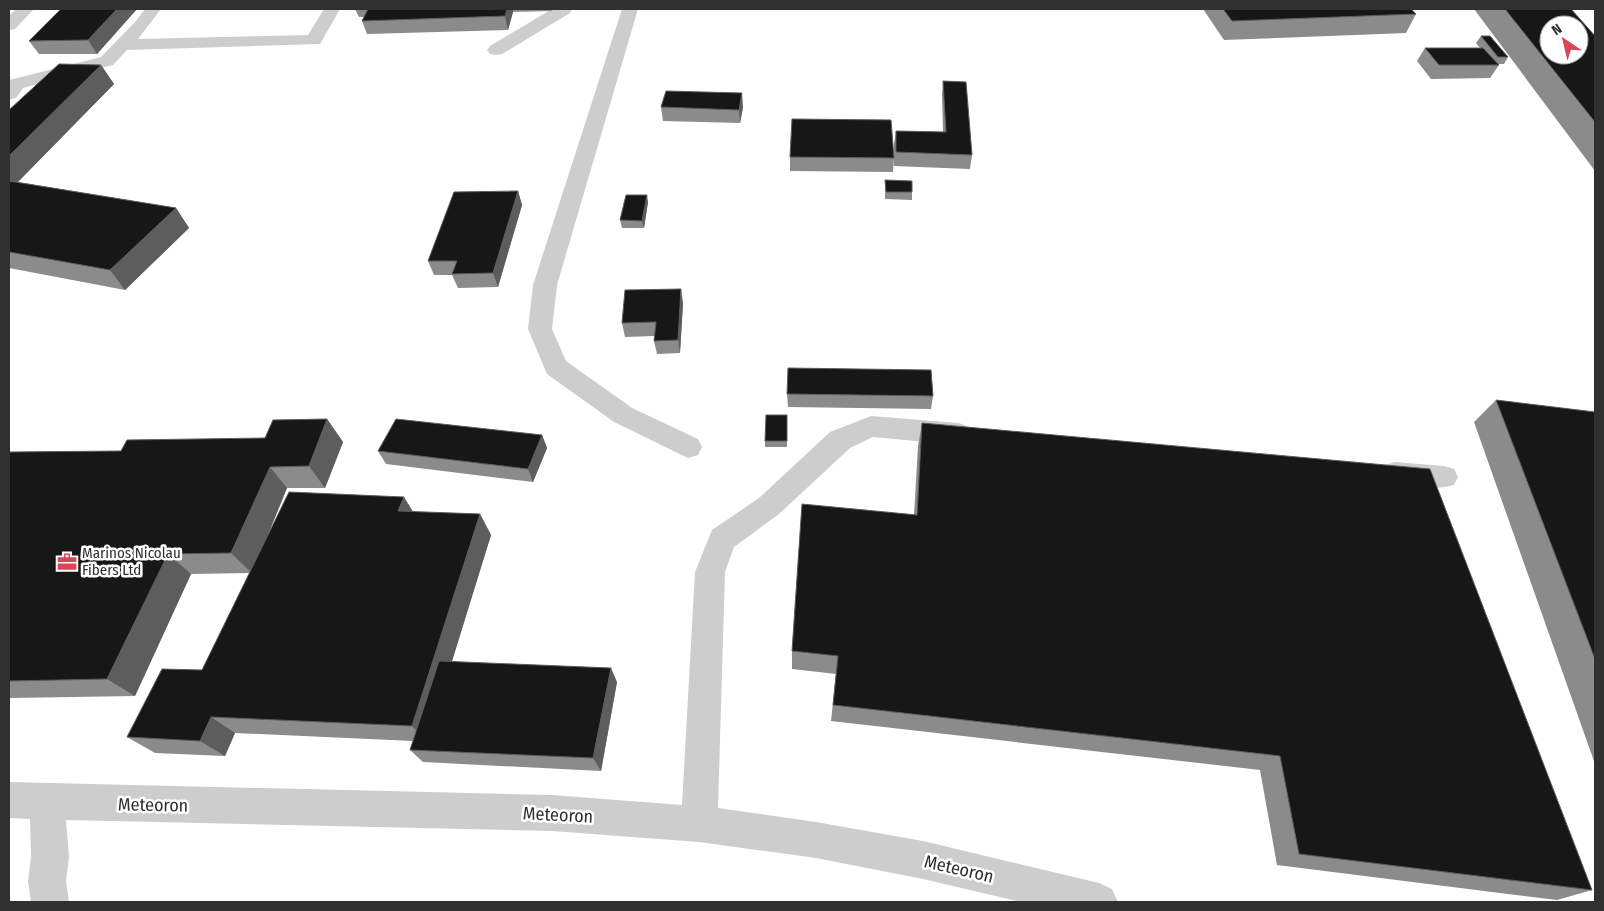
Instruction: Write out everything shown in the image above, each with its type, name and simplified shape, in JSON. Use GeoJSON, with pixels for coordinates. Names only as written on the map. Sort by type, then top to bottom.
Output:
{"type":"FeatureCollection","features":[{"type":"Feature","properties":{"kind":"street"},"geometry":{"type":"LineString","coordinates":[[9,25],[26,9]]}},
{"type":"Feature","properties":{"kind":"street"},"geometry":{"type":"LineString","coordinates":[[9,94],[16,84],[107,61],[141,26],[152,9]]}},
{"type":"Feature","properties":{"kind":"street"},"geometry":{"type":"LineString","coordinates":[[123,45],[314,40],[332,9]]}},
{"type":"Feature","properties":{"kind":"street"},"geometry":{"type":"LineString","coordinates":[[496,50],[564,9]]}},
{"type":"Feature","properties":{"kind":"street"},"geometry":{"type":"LineString","coordinates":[[630,9],[545,285],[540,329],[556,367],[623,415],[688,447]]}},
{"type":"Feature","properties":{"kind":"street"},"geometry":{"type":"LineString","coordinates":[[699,824],[710,572],[722,539],[768,506],[840,440],[871,426],[990,437]]}},
{"type":"Feature","properties":{"kind":"street"},"geometry":{"type":"LineString","coordinates":[[1365,470],[1444,477]]}},
{"type":"Feature","properties":{"kind":"street","name":"Meteoron"},"geometry":{"type":"LineString","coordinates":[[9,800],[552,813],[699,824],[816,840],[923,860],[1099,902]]}},
{"type":"Feature","properties":{"kind":"street"},"geometry":{"type":"LineString","coordinates":[[48,802],[50,857],[47,881],[50,902]]}},
{"type":"Feature","properties":{"kind":"building"},"geometry":{"type":"Polygon","coordinates":[[[61,9],[117,9],[88,40],[29,41],[61,9]]]}},
{"type":"Feature","properties":{"kind":"building"},"geometry":{"type":"Polygon","coordinates":[[[368,9],[507,9],[505,16],[362,21],[368,9]]]}},
{"type":"Feature","properties":{"kind":"building"},"geometry":{"type":"Polygon","coordinates":[[[1223,9],[1411,9],[1416,14],[1232,21],[1223,9]]]}},
{"type":"Feature","properties":{"kind":"building"},"geometry":{"type":"Polygon","coordinates":[[[1505,9],[1571,9],[1576,15],[1539,15],[1539,52],[1505,9]]]}},
{"type":"Feature","properties":{"kind":"building"},"geometry":{"type":"Polygon","coordinates":[[[1589,29],[1595,36],[1595,122],[1550,65],[1589,65],[1589,29]]]}},
{"type":"Feature","properties":{"kind":"building"},"geometry":{"type":"Polygon","coordinates":[[[1481,36],[1490,36],[1508,57],[1498,57],[1481,36]]]}},
{"type":"Feature","properties":{"kind":"building"},"geometry":{"type":"Polygon","coordinates":[[[1425,48],[1483,48],[1499,65],[1439,65],[1425,48]]]}},
{"type":"Feature","properties":{"kind":"building"},"geometry":{"type":"Polygon","coordinates":[[[59,64],[101,65],[9,156],[9,110],[59,64]]]}},
{"type":"Feature","properties":{"kind":"building"},"geometry":{"type":"Polygon","coordinates":[[[943,81],[966,82],[972,155],[896,152],[896,131],[946,132],[943,81]]]}},
{"type":"Feature","properties":{"kind":"building"},"geometry":{"type":"Polygon","coordinates":[[[666,91],[742,93],[739,110],[661,107],[666,91]]]}},
{"type":"Feature","properties":{"kind":"building"},"geometry":{"type":"Polygon","coordinates":[[[792,119],[891,120],[894,158],[790,157],[792,119]]]}},
{"type":"Feature","properties":{"kind":"building"},"geometry":{"type":"Polygon","coordinates":[[[885,180],[912,181],[912,192],[886,192],[885,180]]]}},
{"type":"Feature","properties":{"kind":"building"},"geometry":{"type":"Polygon","coordinates":[[[9,181],[176,208],[110,270],[9,252],[9,181]]]}},
{"type":"Feature","properties":{"kind":"building"},"geometry":{"type":"Polygon","coordinates":[[[518,191],[493,273],[452,274],[457,261],[428,261],[454,192],[518,191]]]}},
{"type":"Feature","properties":{"kind":"building"},"geometry":{"type":"Polygon","coordinates":[[[626,195],[647,195],[642,221],[620,220],[626,195]]]}},
{"type":"Feature","properties":{"kind":"building"},"geometry":{"type":"Polygon","coordinates":[[[681,289],[678,340],[654,341],[656,322],[622,323],[625,290],[681,289]]]}},
{"type":"Feature","properties":{"kind":"building"},"geometry":{"type":"Polygon","coordinates":[[[788,368],[931,370],[933,396],[787,394],[788,368]]]}},
{"type":"Feature","properties":{"kind":"building"},"geometry":{"type":"Polygon","coordinates":[[[1496,400],[1595,412],[1595,659],[1496,400]]]}},
{"type":"Feature","properties":{"kind":"building"},"geometry":{"type":"Polygon","coordinates":[[[766,415],[787,415],[787,441],[765,441],[766,415]]]}},
{"type":"Feature","properties":{"kind":"building"},"geometry":{"type":"Polygon","coordinates":[[[327,419],[309,466],[270,467],[231,553],[168,554],[107,679],[9,681],[9,452],[121,451],[127,440],[265,438],[273,420],[327,419]]]}},
{"type":"Feature","properties":{"kind":"building"},"geometry":{"type":"Polygon","coordinates":[[[396,419],[542,435],[528,469],[378,451],[396,419]]]}},
{"type":"Feature","properties":{"kind":"building"},"geometry":{"type":"Polygon","coordinates":[[[922,423],[1430,469],[1592,890],[1299,854],[1280,756],[833,705],[838,656],[792,651],[802,504],[917,515],[922,423]]]}},
{"type":"Feature","properties":{"kind":"building"},"geometry":{"type":"Polygon","coordinates":[[[289,492],[404,497],[398,511],[480,514],[412,726],[211,717],[200,741],[127,737],[162,669],[202,670],[289,492]]]}},
{"type":"Feature","properties":{"kind":"building"},"geometry":{"type":"Polygon","coordinates":[[[439,661],[611,668],[593,758],[410,750],[439,661]]]}},
{"type":"Feature","properties":{"kind":"place","name":"Marinos Nicolau Fibers Ltd"},"geometry":{"type":"Point","coordinates":[67,562]}}]}
